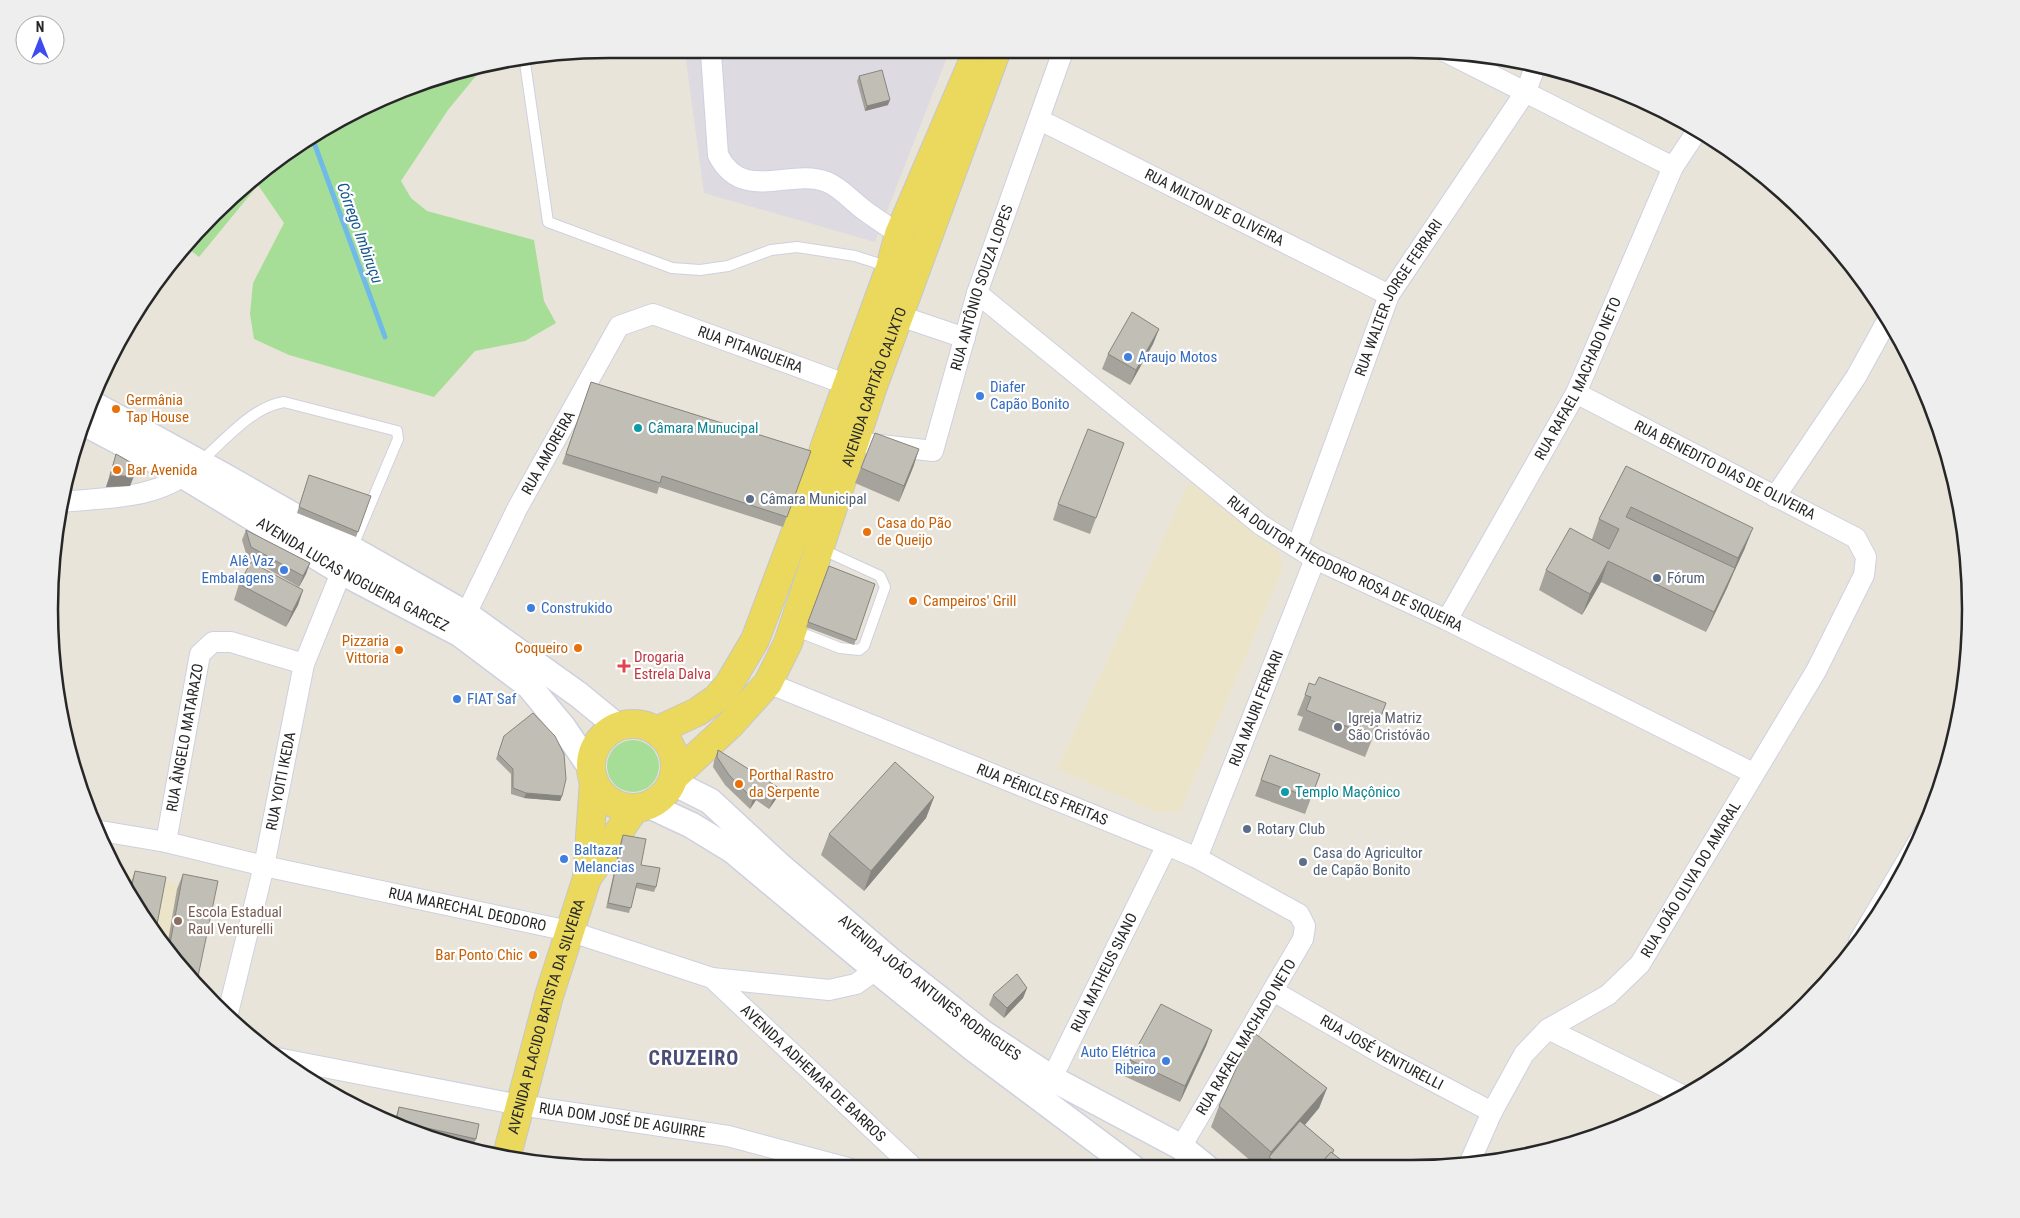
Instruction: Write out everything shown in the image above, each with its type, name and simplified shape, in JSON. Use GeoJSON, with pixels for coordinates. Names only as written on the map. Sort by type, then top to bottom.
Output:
{"type":"FeatureCollection","features":[{"type":"Feature","properties":{"kind":"main road","name":"AVENIDA CAPITÃO CALIXTO"},"geometry":{"type":"LineString","coordinates":[[656,731],[697,712],[716,699],[726,688],[743,662],[769,606],[890,268],[899,234],[974,58]]}},
{"type":"Feature","properties":{"kind":"main road","name":"AVENIDA CAPITÃO CALIXTO"},"geometry":{"type":"LineString","coordinates":[[673,780],[731,724],[768,683],[793,630],[872,389],[994,58]]}},
{"type":"Feature","properties":{"kind":"main road"},"geometry":{"type":"LineString","coordinates":[[631,724],[644,726],[656,731],[666,740],[672,751],[675,764],[673,780],[662,796],[642,807],[622,807],[610,801],[600,793],[592,775],[593,756],[598,744],[607,734],[618,727],[631,724]]}},
{"type":"Feature","properties":{"kind":"main road","name":"AVENIDA PLACIDO BATISTA DA SILVEIRA"},"geometry":{"type":"LineString","coordinates":[[508,1151],[569,932],[587,878],[592,775]]}},
{"type":"Feature","properties":{"kind":"main road","name":"AVENIDA PLACIDO BATISTA DA SILVEIRA"},"geometry":{"type":"LineString","coordinates":[[587,878],[642,807]]}},
{"type":"Feature","properties":{"kind":"street"},"geometry":{"type":"LineString","coordinates":[[711,58],[718,155],[725,168],[736,176],[766,182],[791,180],[827,182],[899,234]]}},
{"type":"Feature","properties":{"kind":"street","name":"RUA ANTÔNIO SOUZA LOPES"},"geometry":{"type":"LineString","coordinates":[[855,442],[933,451],[977,293],[1061,58]]}},
{"type":"Feature","properties":{"kind":"street"},"geometry":{"type":"LineString","coordinates":[[1463,60],[1673,167]]}},
{"type":"Feature","properties":{"kind":"street","name":"RUA WALTER JORGE FERRARI"},"geometry":{"type":"LineString","coordinates":[[1297,547],[1389,295],[1526,91],[1533,71]]}},
{"type":"Feature","properties":{"kind":"street","name":"RUA MILTON DE OLIVEIRA"},"geometry":{"type":"LineString","coordinates":[[1040,120],[1389,295]]}},
{"type":"Feature","properties":{"kind":"street","name":"RUA RAFAEL MACHADO NETO"},"geometry":{"type":"LineString","coordinates":[[1447,620],[1576,393],[1673,167],[1694,135]]}},
{"type":"Feature","properties":{"kind":"street","name":"RUA DOUTOR THEODORO ROSA DE SIQUEIRA"},"geometry":{"type":"LineString","coordinates":[[977,293],[1261,525],[1315,559],[1447,620],[1753,773]]}},
{"type":"Feature","properties":{"kind":"street","name":"RUA PITANGUEIRA"},"geometry":{"type":"LineString","coordinates":[[653,314],[848,386]]}},
{"type":"Feature","properties":{"kind":"street","name":"RUA AMOREIRA"},"geometry":{"type":"LineString","coordinates":[[466,614],[518,507],[619,326],[653,314]]}},
{"type":"Feature","properties":{"kind":"street"},"geometry":{"type":"LineString","coordinates":[[900,316],[965,338]]}},
{"type":"Feature","properties":{"kind":"street"},"geometry":{"type":"LineString","coordinates":[[1775,497],[1856,377],[1884,325]]}},
{"type":"Feature","properties":{"kind":"street","name":"RUA BENEDITO DIAS DE OLIVEIRA"},"geometry":{"type":"LineString","coordinates":[[1576,393],[1856,538],[1866,557]]}},
{"type":"Feature","properties":{"kind":"street","name":"AVENIDA LUCAS NOGUEIRA GARCEZ"},"geometry":{"type":"LineString","coordinates":[[96,406],[192,469],[340,571],[460,634],[503,653],[618,727]]}},
{"type":"Feature","properties":{"kind":"street","name":"AVENIDA LUCAS NOGUEIRA GARCEZ"},"geometry":{"type":"LineString","coordinates":[[89,425],[192,469],[352,549],[466,614],[503,653],[563,727],[592,775]]}},
{"type":"Feature","properties":{"kind":"street"},"geometry":{"type":"LineString","coordinates":[[68,501],[150,493],[192,469]]}},
{"type":"Feature","properties":{"kind":"street","name":"RUA YOITI IKEDA"},"geometry":{"type":"LineString","coordinates":[[229,1009],[264,866],[304,664],[340,571],[352,549]]}},
{"type":"Feature","properties":{"kind":"street","name":"RUA JOÃO OLIVA DO AMARAL"},"geometry":{"type":"LineString","coordinates":[[1472,1157],[1492,1112],[1524,1054],[1548,1029],[1608,995],[1640,964],[1816,671],[1864,575],[1866,557]]}},
{"type":"Feature","properties":{"kind":"street","name":"RUA MAURI FERRARI"},"geometry":{"type":"LineString","coordinates":[[1197,858],[1315,559]]}},
{"type":"Feature","properties":{"kind":"street","name":"RUA ÂNGELO MATARAZO"},"geometry":{"type":"LineString","coordinates":[[166,842],[200,654],[213,642],[231,642],[304,664]]}},
{"type":"Feature","properties":{"kind":"street","name":"RUA PÉRICLES FREITAS"},"geometry":{"type":"LineString","coordinates":[[768,683],[1197,858],[1299,914],[1305,926]]}},
{"type":"Feature","properties":{"kind":"street","name":"AVENIDA JOÃO ANTUNES RODRIGUES"},"geometry":{"type":"LineString","coordinates":[[673,780],[710,801],[883,965]]}},
{"type":"Feature","properties":{"kind":"street","name":"AVENIDA JOÃO ANTUNES RODRIGUES"},"geometry":{"type":"LineString","coordinates":[[642,807],[691,825],[732,850],[1047,1089],[1124,1160]]}},
{"type":"Feature","properties":{"kind":"street","name":"RUA MARECHAL DEODORO"},"geometry":{"type":"LineString","coordinates":[[104,831],[166,842],[264,866],[569,932],[712,978],[829,990],[856,984],[883,965]]}},
{"type":"Feature","properties":{"kind":"street","name":"RUA MATHEUS SIANO"},"geometry":{"type":"LineString","coordinates":[[1047,1089],[1167,846]]}},
{"type":"Feature","properties":{"kind":"street","name":"RUA RAFAEL MACHADO NETO"},"geometry":{"type":"LineString","coordinates":[[1181,1146],[1303,939],[1305,926]]}},
{"type":"Feature","properties":{"kind":"street","name":"AVENIDA ADHEMAR DE BARROS"},"geometry":{"type":"LineString","coordinates":[[712,978],[905,1160]]}},
{"type":"Feature","properties":{"kind":"street","name":"RUA JOSÉ VENTURELLI"},"geometry":{"type":"LineString","coordinates":[[1273,991],[1389,1058],[1492,1112]]}},
{"type":"Feature","properties":{"kind":"street"},"geometry":{"type":"LineString","coordinates":[[1548,1029],[1677,1092]]}},
{"type":"Feature","properties":{"kind":"street","name":"RUA DOM JOSÉ DE AGUIRRE"},"geometry":{"type":"LineString","coordinates":[[293,1061],[520,1105],[728,1136],[818,1160]]}},
{"type":"Feature","properties":{"kind":"street","name":"AVENIDA JOÃO ANTUNES RODRIGUES"},"geometry":{"type":"LineString","coordinates":[[1047,1089],[1181,1146],[1198,1160]]}},
{"type":"Feature","properties":{"kind":"lane"},"geometry":{"type":"LineString","coordinates":[[525,64],[548,222],[672,268],[700,270],[719,267],[771,250],[797,247],[855,256],[890,268]]}},
{"type":"Feature","properties":{"kind":"lane"},"geometry":{"type":"LineString","coordinates":[[192,469],[255,414],[270,404],[284,402],[397,431],[398,439],[352,549]]}},
{"type":"Feature","properties":{"kind":"lane"},"geometry":{"type":"LineString","coordinates":[[793,630],[840,648],[859,650],[864,646],[885,587],[880,576],[820,548]]}},
{"type":"Feature","properties":{"kind":"shaded area"},"geometry":{"type":"Polygon","coordinates":[[[686,58],[947,58],[875,242],[704,193],[686,58]]]}},
{"type":"Feature","properties":{"kind":"shaded area"},"geometry":{"type":"Polygon","coordinates":[[[1189,482],[1279,552],[1283,568],[1180,811],[1159,813],[1057,769],[1189,482]]]}},
{"type":"Feature","properties":{"kind":"shaded area","name":"Escola Estadual Raul Venturelli"},"geometry":{"type":"Polygon","coordinates":[[[125,874],[216,891],[198,977],[171,945],[125,874]]]}},
{"type":"Feature","properties":{"kind":"green space"},"geometry":{"type":"Polygon","coordinates":[[[478,73],[448,110],[401,181],[411,198],[427,211],[534,240],[544,301],[556,323],[525,341],[475,351],[434,397],[289,355],[254,339],[250,314],[253,283],[284,223],[258,185],[199,257],[190,250],[219,219],[273,171],[303,150],[333,131],[398,99],[478,73]]]}},
{"type":"Feature","properties":{"kind":"green space"},"geometry":{"type":"Polygon","coordinates":[[[628,740],[638,740],[652,747],[659,761],[659,771],[652,785],[638,792],[628,792],[618,788],[611,781],[607,771],[607,761],[611,751],[618,744],[628,740]]]}},
{"type":"Feature","properties":{"kind":"building"},"geometry":{"type":"Polygon","coordinates":[[[882,70],[890,100],[867,106],[859,76],[882,70]]]}},
{"type":"Feature","properties":{"kind":"building","name":"Araujo Motos"},"geometry":{"type":"Polygon","coordinates":[[[1132,312],[1159,329],[1136,370],[1108,354],[1132,312]]]}},
{"type":"Feature","properties":{"kind":"building","name":"Câmara Munucipal"},"geometry":{"type":"Polygon","coordinates":[[[591,382],[811,451],[787,517],[662,476],[660,483],[566,454],[591,382]]]}},
{"type":"Feature","properties":{"kind":"building"},"geometry":{"type":"Polygon","coordinates":[[[1088,429],[1124,443],[1096,518],[1058,504],[1088,429]]]}},
{"type":"Feature","properties":{"kind":"building"},"geometry":{"type":"Polygon","coordinates":[[[875,433],[919,449],[904,486],[861,468],[875,433]]]}},
{"type":"Feature","properties":{"kind":"building"},"geometry":{"type":"Polygon","coordinates":[[[116,454],[137,466],[134,476],[110,476],[116,454]]]}},
{"type":"Feature","properties":{"kind":"building"},"geometry":{"type":"Polygon","coordinates":[[[1626,466],[1753,528],[1738,558],[1631,507],[1626,517],[1735,568],[1714,612],[1608,561],[1590,594],[1546,570],[1570,528],[1609,549],[1619,529],[1599,519],[1626,466]]]}},
{"type":"Feature","properties":{"kind":"building"},"geometry":{"type":"Polygon","coordinates":[[[309,475],[371,496],[358,532],[299,507],[309,475]]]}},
{"type":"Feature","properties":{"kind":"building"},"geometry":{"type":"Polygon","coordinates":[[[246,530],[310,563],[303,576],[251,547],[246,530]]]}},
{"type":"Feature","properties":{"kind":"building"},"geometry":{"type":"Polygon","coordinates":[[[251,562],[303,590],[292,612],[239,584],[251,562]]]}},
{"type":"Feature","properties":{"kind":"building"},"geometry":{"type":"Polygon","coordinates":[[[829,566],[875,584],[856,640],[808,622],[829,566]]]}},
{"type":"Feature","properties":{"kind":"building"},"geometry":{"type":"Polygon","coordinates":[[[1319,677],[1386,703],[1373,737],[1306,710],[1311,697],[1305,695],[1309,683],[1315,685],[1319,677]]]}},
{"type":"Feature","properties":{"kind":"building"},"geometry":{"type":"Polygon","coordinates":[[[533,713],[555,736],[564,754],[566,779],[562,796],[526,793],[513,788],[513,769],[498,754],[504,736],[533,713]]]}},
{"type":"Feature","properties":{"kind":"building"},"geometry":{"type":"Polygon","coordinates":[[[718,750],[779,788],[773,799],[760,790],[753,799],[729,775],[717,757],[718,750]]]}},
{"type":"Feature","properties":{"kind":"building"},"geometry":{"type":"Polygon","coordinates":[[[1270,755],[1320,774],[1311,798],[1261,780],[1270,755]]]}},
{"type":"Feature","properties":{"kind":"building"},"geometry":{"type":"Polygon","coordinates":[[[895,762],[934,797],[871,871],[829,834],[895,762]]]}},
{"type":"Feature","properties":{"kind":"building"},"geometry":{"type":"Polygon","coordinates":[[[623,835],[646,839],[641,865],[660,868],[656,887],[637,883],[631,908],[608,903],[623,835]]]}},
{"type":"Feature","properties":{"kind":"building"},"geometry":{"type":"Polygon","coordinates":[[[135,871],[166,877],[157,925],[150,915],[132,886],[135,871]]]}},
{"type":"Feature","properties":{"kind":"building"},"geometry":{"type":"Polygon","coordinates":[[[183,874],[218,881],[198,977],[170,944],[183,874]]]}},
{"type":"Feature","properties":{"kind":"building"},"geometry":{"type":"Polygon","coordinates":[[[1017,974],[1027,988],[1007,1008],[993,995],[1017,974]]]}},
{"type":"Feature","properties":{"kind":"building","name":"Auto Elétrica Ribeiro"},"geometry":{"type":"Polygon","coordinates":[[[1161,1004],[1212,1030],[1185,1086],[1130,1060],[1161,1004]]]}},
{"type":"Feature","properties":{"kind":"building"},"geometry":{"type":"Polygon","coordinates":[[[1253,1032],[1327,1088],[1271,1152],[1219,1106],[1253,1032]]]}},
{"type":"Feature","properties":{"kind":"building"},"geometry":{"type":"Polygon","coordinates":[[[399,1107],[479,1124],[476,1139],[417,1126],[397,1118],[399,1107]]]}},
{"type":"Feature","properties":{"kind":"building"},"geometry":{"type":"Polygon","coordinates":[[[1300,1121],[1334,1150],[1324,1160],[1273,1160],[1269,1157],[1300,1121]]]}},
{"type":"Feature","properties":{"kind":"building"},"geometry":{"type":"Polygon","coordinates":[[[1331,1152],[1341,1160],[1324,1160],[1331,1152]]]}},
{"type":"Feature","properties":{"kind":"waterway","name":"Córrego Imbiruçu"},"geometry":{"type":"LineString","coordinates":[[314,143],[385,337]]}},
{"type":"Feature","properties":{"kind":"place","name":"Araujo Motos"},"geometry":{"type":"Point","coordinates":[1128,357]}},
{"type":"Feature","properties":{"kind":"place","name":"Diafer Capão Bonito"},"geometry":{"type":"Point","coordinates":[980,396]}},
{"type":"Feature","properties":{"kind":"place","name":"Germânia Tap House"},"geometry":{"type":"Point","coordinates":[116,409]}},
{"type":"Feature","properties":{"kind":"place","name":"Câmara Munucipal"},"geometry":{"type":"Point","coordinates":[638,428]}},
{"type":"Feature","properties":{"kind":"place","name":"Bar Avenida"},"geometry":{"type":"Point","coordinates":[117,470]}},
{"type":"Feature","properties":{"kind":"place","name":"Câmara Municipal"},"geometry":{"type":"Point","coordinates":[750,499]}},
{"type":"Feature","properties":{"kind":"place","name":"Casa do Pão de Queijo"},"geometry":{"type":"Point","coordinates":[867,532]}},
{"type":"Feature","properties":{"kind":"place","name":"Alê Vaz Embalagens"},"geometry":{"type":"Point","coordinates":[284,570]}},
{"type":"Feature","properties":{"kind":"place","name":"Fórum"},"geometry":{"type":"Point","coordinates":[1657,578]}},
{"type":"Feature","properties":{"kind":"place","name":"Campeiros' Grill"},"geometry":{"type":"Point","coordinates":[913,601]}},
{"type":"Feature","properties":{"kind":"place","name":"Construkido"},"geometry":{"type":"Point","coordinates":[531,608]}},
{"type":"Feature","properties":{"kind":"place","name":"Coqueiro"},"geometry":{"type":"Point","coordinates":[578,648]}},
{"type":"Feature","properties":{"kind":"place","name":"Pizzaria Vittoria"},"geometry":{"type":"Point","coordinates":[399,650]}},
{"type":"Feature","properties":{"kind":"place","name":"Drogaria Estrela Dalva"},"geometry":{"type":"Point","coordinates":[624,666]}},
{"type":"Feature","properties":{"kind":"place","name":"FIAT Saf"},"geometry":{"type":"Point","coordinates":[457,699]}},
{"type":"Feature","properties":{"kind":"place","name":"Igreja Matriz São Cristóvão"},"geometry":{"type":"Point","coordinates":[1338,727]}},
{"type":"Feature","properties":{"kind":"place","name":"Porthal Rastro da Serpente"},"geometry":{"type":"Point","coordinates":[739,784]}},
{"type":"Feature","properties":{"kind":"place","name":"Templo Maçônico"},"geometry":{"type":"Point","coordinates":[1285,792]}},
{"type":"Feature","properties":{"kind":"place","name":"Rotary Club"},"geometry":{"type":"Point","coordinates":[1247,829]}},
{"type":"Feature","properties":{"kind":"place","name":"Baltazar Melancias"},"geometry":{"type":"Point","coordinates":[564,859]}},
{"type":"Feature","properties":{"kind":"place","name":"Casa do Agricultor de Capão Bonito"},"geometry":{"type":"Point","coordinates":[1303,862]}},
{"type":"Feature","properties":{"kind":"place","name":"Escola Estadual Raul Venturelli"},"geometry":{"type":"Point","coordinates":[178,921]}},
{"type":"Feature","properties":{"kind":"place","name":"Bar Ponto Chic"},"geometry":{"type":"Point","coordinates":[533,955]}},
{"type":"Feature","properties":{"kind":"place","name":"Auto Elétrica Ribeiro"},"geometry":{"type":"Point","coordinates":[1166,1061]}},
{"type":"Feature","properties":{"kind":"district","name":"CRUZEIRO"},"geometry":{"type":"Point","coordinates":[694,1058]}}]}
